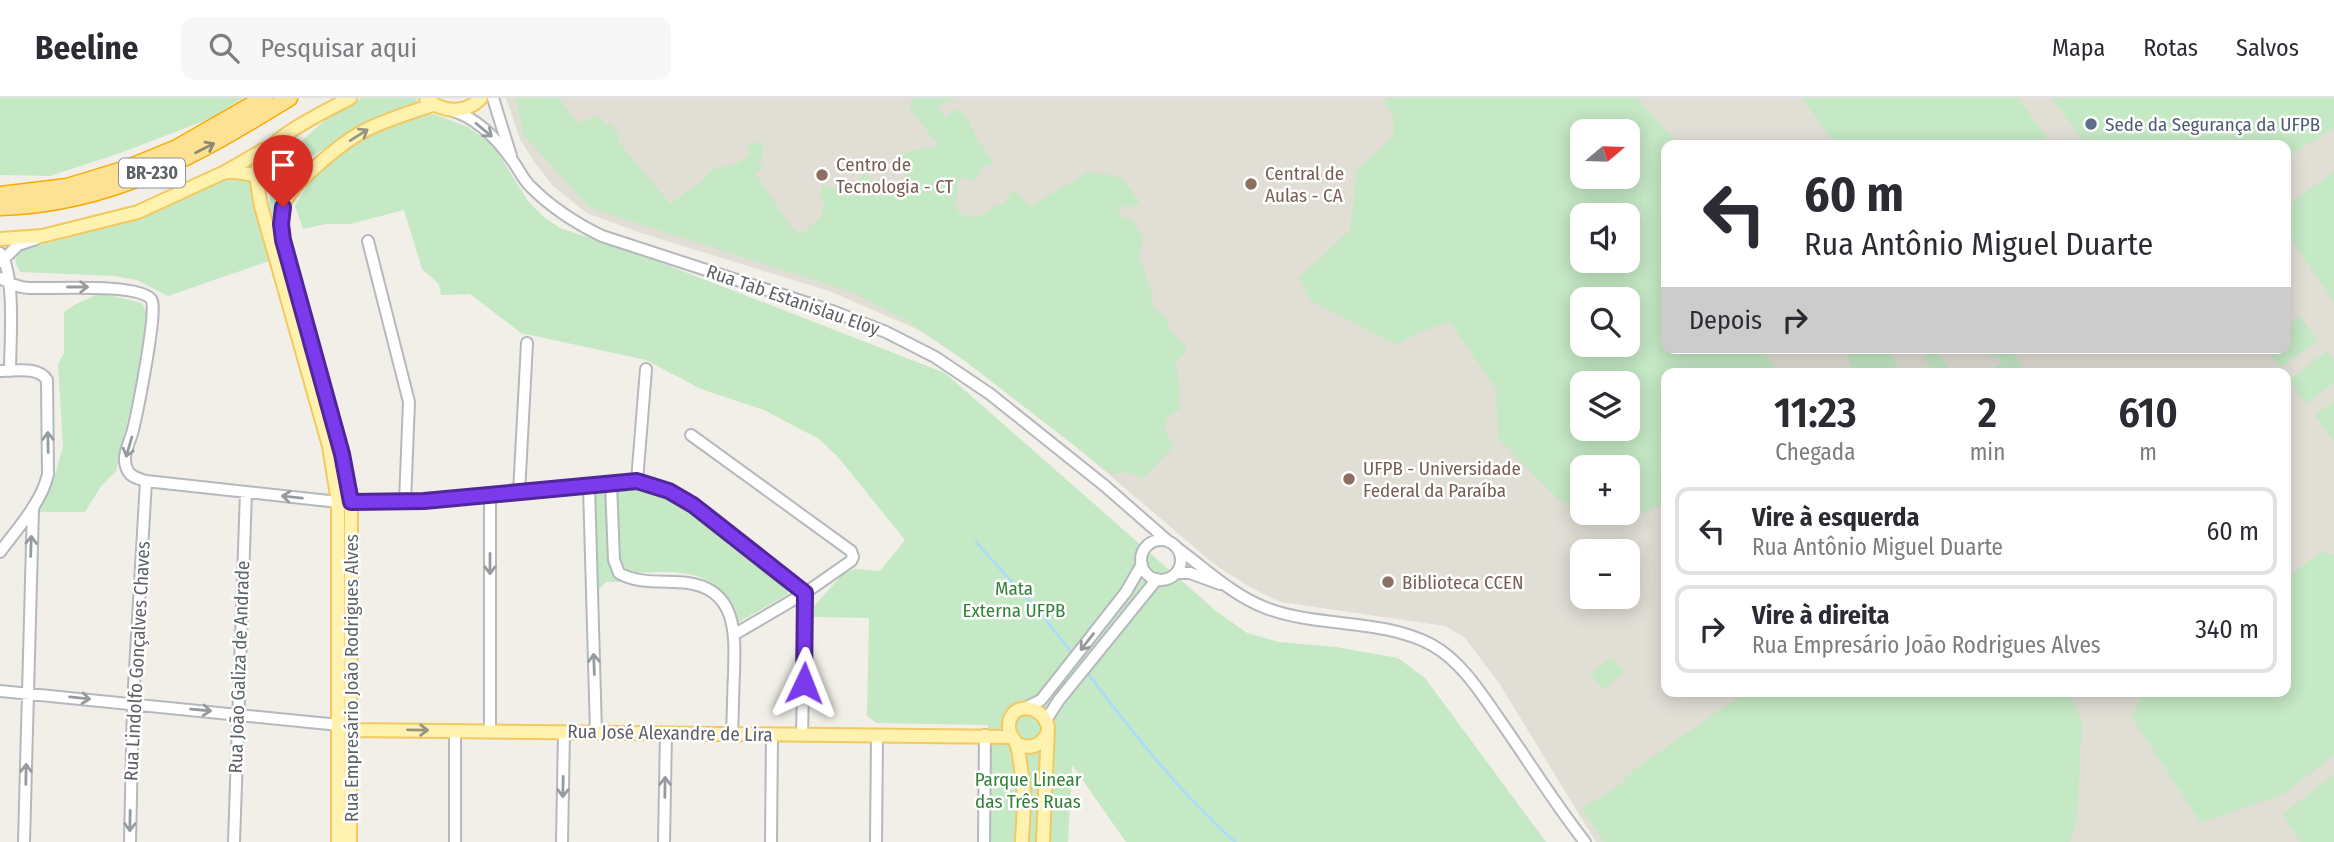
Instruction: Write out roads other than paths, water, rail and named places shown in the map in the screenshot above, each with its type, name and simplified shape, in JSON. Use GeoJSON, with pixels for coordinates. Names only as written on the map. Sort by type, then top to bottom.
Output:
{"type":"FeatureCollection","features":[{"type":"Feature","properties":{"kind":"highway","name":"BR-230"},"geometry":{"type":"LineString","coordinates":[[0,195],[67,187],[125,169],[177,148],[264,98]]}},
{"type":"Feature","properties":{"kind":"highway","name":"BR-230"},"geometry":{"type":"LineString","coordinates":[[0,207],[72,199],[119,186],[203,150],[289,98]]}},
{"type":"Feature","properties":{"kind":"main road"},"geometry":{"type":"LineString","coordinates":[[0,239],[42,236],[138,212],[253,157],[350,98]]}},
{"type":"Feature","properties":{"kind":"main road"},"geometry":{"type":"LineString","coordinates":[[430,102],[448,110],[468,107],[481,98]]}},
{"type":"Feature","properties":{"kind":"main road","name":"Rua Empresário João Rodrigues Alves"},"geometry":{"type":"LineString","coordinates":[[338,842],[344,727],[345,502],[342,454],[283,240],[283,207],[290,193],[305,176],[359,134],[430,102]]}},
{"type":"Feature","properties":{"kind":"main road"},"geometry":{"type":"LineString","coordinates":[[257,176],[259,163],[280,139]]}},
{"type":"Feature","properties":{"kind":"main road"},"geometry":{"type":"LineString","coordinates":[[225,172],[239,171],[277,182],[305,176]]}},
{"type":"Feature","properties":{"kind":"main road","name":"Rua Empresário João Rodrigues Alves"},"geometry":{"type":"LineString","coordinates":[[257,176],[261,206],[345,502]]}},
{"type":"Feature","properties":{"kind":"main road"},"geometry":{"type":"LineString","coordinates":[[988,735],[1016,715],[1037,710],[1046,720],[1043,842]]}},
{"type":"Feature","properties":{"kind":"main road"},"geometry":{"type":"LineString","coordinates":[[1016,715],[1013,740],[1023,786],[1022,842]]}},
{"type":"Feature","properties":{"kind":"main road","name":"Rua Empresário João Rodrigues Alves"},"geometry":{"type":"LineString","coordinates":[[344,727],[350,842]]}},
{"type":"Feature","properties":{"kind":"main road","name":"Rua José Alexandre de Lira"},"geometry":{"type":"LineString","coordinates":[[344,727],[456,731],[988,735],[1013,740]]}},
{"type":"Feature","properties":{"kind":"main road"},"geometry":{"type":"LineString","coordinates":[[1013,740],[1034,747],[1047,734]]}},
{"type":"Feature","properties":{"kind":"street","name":"Rua Tab Estanislau Eloy"},"geometry":{"type":"LineString","coordinates":[[493,98],[513,162]]}},
{"type":"Feature","properties":{"kind":"street","name":"Rua Tab Estanislau Eloy"},"geometry":{"type":"LineString","coordinates":[[448,110],[463,114],[498,142],[528,185],[549,204],[602,236],[832,310],[886,332],[935,358],[990,394],[1133,509],[1173,545],[1248,600],[1301,617],[1391,631],[1433,646],[1473,681],[1585,842]]}},
{"type":"Feature","properties":{"kind":"street"},"geometry":{"type":"LineString","coordinates":[[0,552],[33,507],[48,474],[47,380],[43,373],[37,371],[5,371],[5,281],[2,258],[18,246],[42,236]]}},
{"type":"Feature","properties":{"kind":"street"},"geometry":{"type":"LineString","coordinates":[[368,241],[409,402],[405,502]]}},
{"type":"Feature","properties":{"kind":"street"},"geometry":{"type":"LineString","coordinates":[[5,281],[27,288],[98,288],[136,292],[151,298],[154,304],[152,327],[125,457],[128,473],[146,481],[345,502],[405,502],[637,481],[669,491],[693,505],[805,593],[802,735]]}},
{"type":"Feature","properties":{"kind":"street"},"geometry":{"type":"LineString","coordinates":[[519,493],[527,343]]}},
{"type":"Feature","properties":{"kind":"street"},"geometry":{"type":"LineString","coordinates":[[637,481],[646,369]]}},
{"type":"Feature","properties":{"kind":"street"},"geometry":{"type":"LineString","coordinates":[[691,435],[851,551],[853,557],[805,593],[735,634]]}},
{"type":"Feature","properties":{"kind":"street","name":"Rua Lindolfo Gonçalves Chaves"},"geometry":{"type":"LineString","coordinates":[[130,842],[133,704],[146,481]]}},
{"type":"Feature","properties":{"kind":"street"},"geometry":{"type":"LineString","coordinates":[[611,484],[614,560],[619,572],[635,579],[691,583],[711,591],[730,614],[735,634],[732,733]]}},
{"type":"Feature","properties":{"kind":"street"},"geometry":{"type":"LineString","coordinates":[[589,486],[596,732]]}},
{"type":"Feature","properties":{"kind":"street","name":"Rua João Galiza de Andrade"},"geometry":{"type":"LineString","coordinates":[[234,842],[246,492]]}},
{"type":"Feature","properties":{"kind":"street"},"geometry":{"type":"LineString","coordinates":[[490,495],[490,731]]}},
{"type":"Feature","properties":{"kind":"street"},"geometry":{"type":"LineString","coordinates":[[24,842],[33,507]]}},
{"type":"Feature","properties":{"kind":"street","name":"Rua Tab Estanislau Eloy"},"geometry":{"type":"LineString","coordinates":[[1133,509],[1146,529],[1150,543]]}},
{"type":"Feature","properties":{"kind":"street"},"geometry":{"type":"LineString","coordinates":[[1016,715],[1041,700],[1126,592],[1142,564],[1143,552],[1150,543],[1159,540],[1173,545],[1181,558],[1176,573],[1168,578],[1157,579],[1147,574],[1142,564]]}},
{"type":"Feature","properties":{"kind":"street","name":"Rua Tab Estanislau Eloy"},"geometry":{"type":"LineString","coordinates":[[1176,573],[1190,573],[1229,587]]}},
{"type":"Feature","properties":{"kind":"street"},"geometry":{"type":"LineString","coordinates":[[1046,720],[1059,700],[1157,579]]}},
{"type":"Feature","properties":{"kind":"street"},"geometry":{"type":"LineString","coordinates":[[0,691],[237,713],[344,727]]}},
{"type":"Feature","properties":{"kind":"street"},"geometry":{"type":"LineString","coordinates":[[455,842],[456,731]]}},
{"type":"Feature","properties":{"kind":"street"},"geometry":{"type":"LineString","coordinates":[[562,842],[564,732]]}},
{"type":"Feature","properties":{"kind":"street"},"geometry":{"type":"LineString","coordinates":[[664,842],[666,733]]}},
{"type":"Feature","properties":{"kind":"street"},"geometry":{"type":"LineString","coordinates":[[771,842],[772,734]]}},
{"type":"Feature","properties":{"kind":"street"},"geometry":{"type":"LineString","coordinates":[[984,842],[988,735]]}},
{"type":"Feature","properties":{"kind":"street"},"geometry":{"type":"LineString","coordinates":[[876,842],[877,736]]}},
{"type":"Feature","properties":{"kind":"waterway"},"geometry":{"type":"LineString","coordinates":[[976,542],[1072,653]]}},
{"type":"Feature","properties":{"kind":"waterway"},"geometry":{"type":"LineString","coordinates":[[1087,672],[1157,761],[1235,842]]}},
{"type":"Feature","properties":{"kind":"place","name":"Sede da Segurança da UFPB"},"geometry":{"type":"Point","coordinates":[2091,124]}},
{"type":"Feature","properties":{"kind":"place","name":"Centro de Tecnologia - CT"},"geometry":{"type":"Point","coordinates":[822,175]}},
{"type":"Feature","properties":{"kind":"place","name":"Central de Aulas - CA"},"geometry":{"type":"Point","coordinates":[1251,184]}},
{"type":"Feature","properties":{"kind":"place","name":"UFPB - Universidade Federal da Paraíba"},"geometry":{"type":"Point","coordinates":[1349,479]}},
{"type":"Feature","properties":{"kind":"place","name":"Biblioteca CCEN"},"geometry":{"type":"Point","coordinates":[1388,582]}},
{"type":"Feature","properties":{"kind":"park label","name":"Mata Externa UFPB"},"geometry":{"type":"Point","coordinates":[1014,599]}},
{"type":"Feature","properties":{"kind":"park label","name":"Parque Linear das Três Ruas"},"geometry":{"type":"Point","coordinates":[1028,790]}}]}
